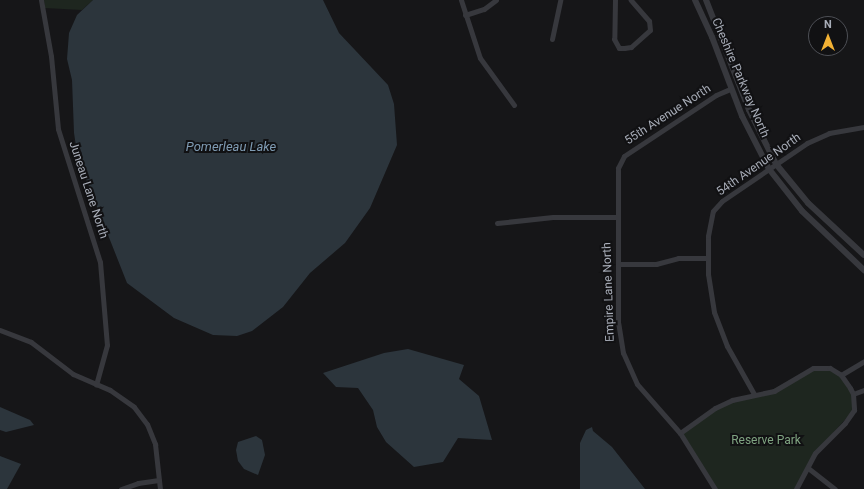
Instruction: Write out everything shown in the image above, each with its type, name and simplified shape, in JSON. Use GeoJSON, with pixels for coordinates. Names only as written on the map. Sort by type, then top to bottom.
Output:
{"type":"FeatureCollection","features":[{"type":"Feature","properties":{"kind":"street","name":"Juneau Lane North"},"geometry":{"type":"LineString","coordinates":[[40,0],[51,56],[58,129],[100,262],[107,344],[96,385]]}},
{"type":"Feature","properties":{"kind":"street"},"geometry":{"type":"LineString","coordinates":[[461,0],[480,58],[514,105]]}},
{"type":"Feature","properties":{"kind":"street"},"geometry":{"type":"LineString","coordinates":[[465,15],[484,9],[496,0]]}},
{"type":"Feature","properties":{"kind":"street"},"geometry":{"type":"LineString","coordinates":[[552,39],[560,0]]}},
{"type":"Feature","properties":{"kind":"street"},"geometry":{"type":"LineString","coordinates":[[615,0],[614,39],[619,48],[631,48],[650,30],[649,21],[631,0]]}},
{"type":"Feature","properties":{"kind":"street","name":"Cheshire Parkway North"},"geometry":{"type":"LineString","coordinates":[[695,0],[712,37],[730,89],[769,169],[802,211],[864,270]]}},
{"type":"Feature","properties":{"kind":"street","name":"Cheshire Parkway North"},"geometry":{"type":"LineString","coordinates":[[706,0],[749,110],[776,164],[808,203],[864,256]]}},
{"type":"Feature","properties":{"kind":"street","name":"55th Avenue North"},"geometry":{"type":"LineString","coordinates":[[620,161],[710,99],[730,89]]}},
{"type":"Feature","properties":{"kind":"street","name":"54th Avenue North"},"geometry":{"type":"LineString","coordinates":[[754,394],[720,331],[710,294],[708,258],[709,221],[713,211],[722,200],[820,136],[840,130],[864,127]]}},
{"type":"Feature","properties":{"kind":"street","name":"Empire Lane North"},"geometry":{"type":"LineString","coordinates":[[620,161],[617,217],[618,323],[623,354],[637,384],[680,433],[715,489]]}},
{"type":"Feature","properties":{"kind":"street"},"geometry":{"type":"LineString","coordinates":[[497,223],[553,217],[617,217]]}},
{"type":"Feature","properties":{"kind":"street"},"geometry":{"type":"LineString","coordinates":[[618,264],[656,264],[678,258],[708,258]]}},
{"type":"Feature","properties":{"kind":"street"},"geometry":{"type":"LineString","coordinates":[[0,330],[31,342],[65,369],[123,398],[143,418],[155,444],[160,489]]}},
{"type":"Feature","properties":{"kind":"street"},"geometry":{"type":"LineString","coordinates":[[841,376],[864,361]]}},
{"type":"Feature","properties":{"kind":"street"},"geometry":{"type":"LineString","coordinates":[[680,433],[715,408],[754,394],[774,391],[813,368],[830,368],[841,376],[853,394],[854,410],[850,418],[818,449],[796,489]]}},
{"type":"Feature","properties":{"kind":"street"},"geometry":{"type":"LineString","coordinates":[[853,394],[864,390]]}},
{"type":"Feature","properties":{"kind":"street"},"geometry":{"type":"LineString","coordinates":[[808,468],[835,489]]}},
{"type":"Feature","properties":{"kind":"street"},"geometry":{"type":"LineString","coordinates":[[121,489],[138,483],[159,480]]}},
{"type":"Feature","properties":{"kind":"green space"},"geometry":{"type":"Polygon","coordinates":[[[44,0],[93,0],[82,10],[45,8],[44,0]]]}},
{"type":"Feature","properties":{"kind":"green space","name":"Reserve Park"},"geometry":{"type":"Polygon","coordinates":[[[822,367],[838,373],[850,388],[854,410],[818,449],[796,489],[715,489],[680,433],[732,400],[768,392],[805,372],[822,367]]]}},
{"type":"Feature","properties":{"kind":"water","name":"Pomerleau Lake"},"geometry":{"type":"Polygon","coordinates":[[[93,0],[323,0],[339,33],[388,85],[394,104],[397,145],[370,208],[345,243],[310,273],[283,307],[252,331],[237,336],[213,335],[174,318],[127,283],[78,159],[74,133],[72,80],[67,59],[69,33],[77,15],[93,0]]]}},
{"type":"Feature","properties":{"kind":"water"},"geometry":{"type":"Polygon","coordinates":[[[408,349],[464,365],[459,379],[479,396],[492,440],[458,438],[443,462],[414,467],[386,442],[377,427],[373,410],[358,388],[336,387],[323,373],[384,353],[408,349]]]}},
{"type":"Feature","properties":{"kind":"water"},"geometry":{"type":"Polygon","coordinates":[[[0,407],[30,420],[34,425],[6,432],[0,430],[0,407]]]}},
{"type":"Feature","properties":{"kind":"water"},"geometry":{"type":"Polygon","coordinates":[[[592,427],[593,431],[612,447],[645,489],[580,489],[580,443],[586,430],[592,427]]]}},
{"type":"Feature","properties":{"kind":"water"},"geometry":{"type":"Polygon","coordinates":[[[256,436],[262,440],[265,455],[258,475],[244,469],[238,461],[236,450],[238,442],[256,436]]]}},
{"type":"Feature","properties":{"kind":"water"},"geometry":{"type":"Polygon","coordinates":[[[0,456],[21,464],[7,489],[0,489],[0,456]]]}}]}
